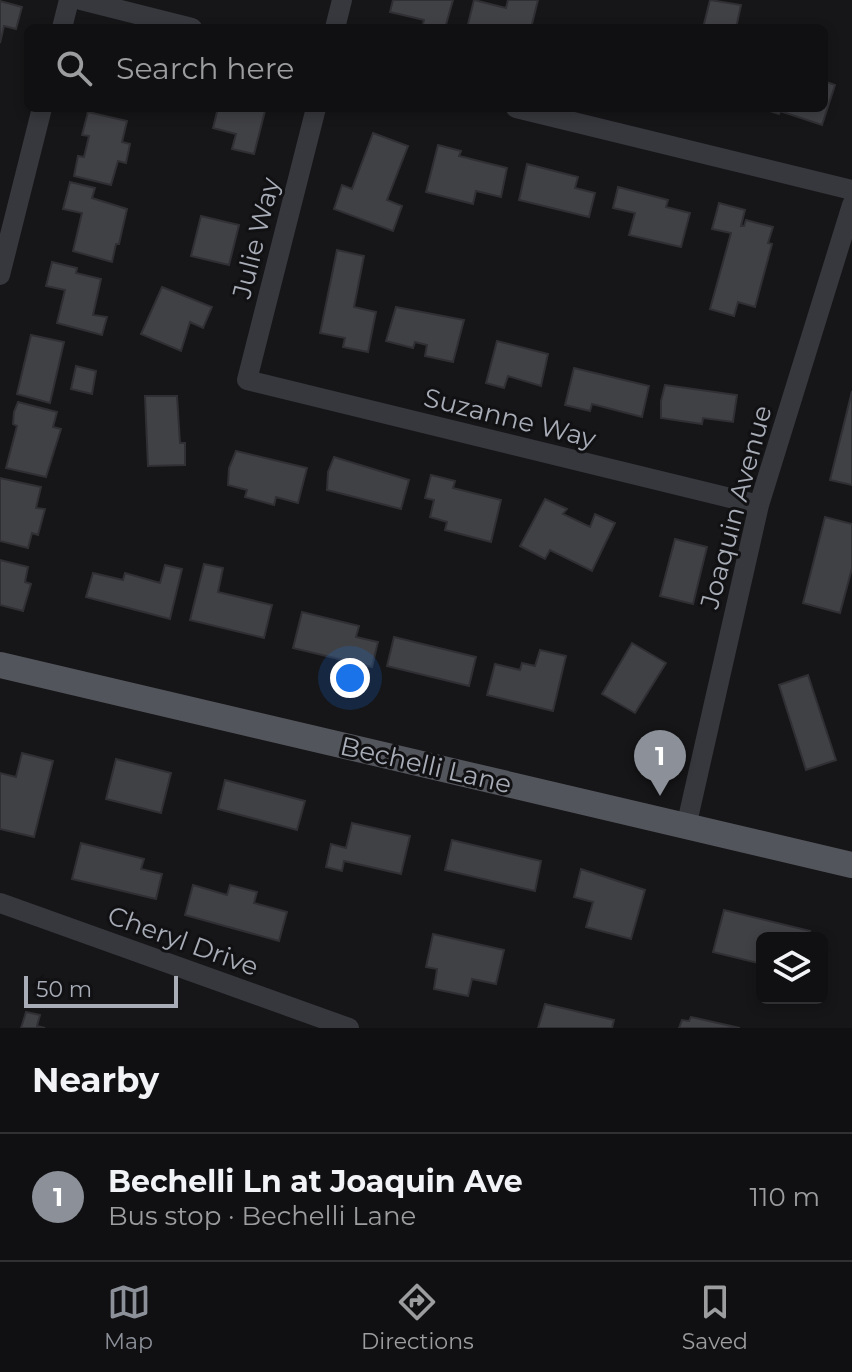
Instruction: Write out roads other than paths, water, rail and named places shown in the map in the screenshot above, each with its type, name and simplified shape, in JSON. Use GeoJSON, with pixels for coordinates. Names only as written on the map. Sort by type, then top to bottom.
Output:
{"type":"FeatureCollection","features":[{"type":"Feature","properties":{"kind":"main road","name":"Bechelli Lane"},"geometry":{"type":"LineString","coordinates":[[0,665],[852,865]]}},
{"type":"Feature","properties":{"kind":"street"},"geometry":{"type":"LineString","coordinates":[[63,24],[69,0]]}},
{"type":"Feature","properties":{"kind":"street"},"geometry":{"type":"LineString","coordinates":[[81,0],[176,24]]}},
{"type":"Feature","properties":{"kind":"street"},"geometry":{"type":"LineString","coordinates":[[336,24],[342,0]]}},
{"type":"Feature","properties":{"kind":"street"},"geometry":{"type":"LineString","coordinates":[[0,275],[41,112]]}},
{"type":"Feature","properties":{"kind":"street","name":"Julie Way"},"geometry":{"type":"LineString","coordinates":[[247,380],[315,112]]}},
{"type":"Feature","properties":{"kind":"street"},"geometry":{"type":"LineString","coordinates":[[532,112],[852,190]]}},
{"type":"Feature","properties":{"kind":"street","name":"Joaquin Avenue"},"geometry":{"type":"LineString","coordinates":[[686,827],[759,505],[852,205]]}},
{"type":"Feature","properties":{"kind":"street","name":"Suzanne Way"},"geometry":{"type":"LineString","coordinates":[[247,380],[759,505]]}},
{"type":"Feature","properties":{"kind":"street","name":"Cheryl Drive"},"geometry":{"type":"LineString","coordinates":[[0,903],[349,1028]]}},
{"type":"Feature","properties":{"kind":"place","name":"Bechelli Ln at Joaquin Ave"},"geometry":{"type":"Point","coordinates":[660,796]}}]}
